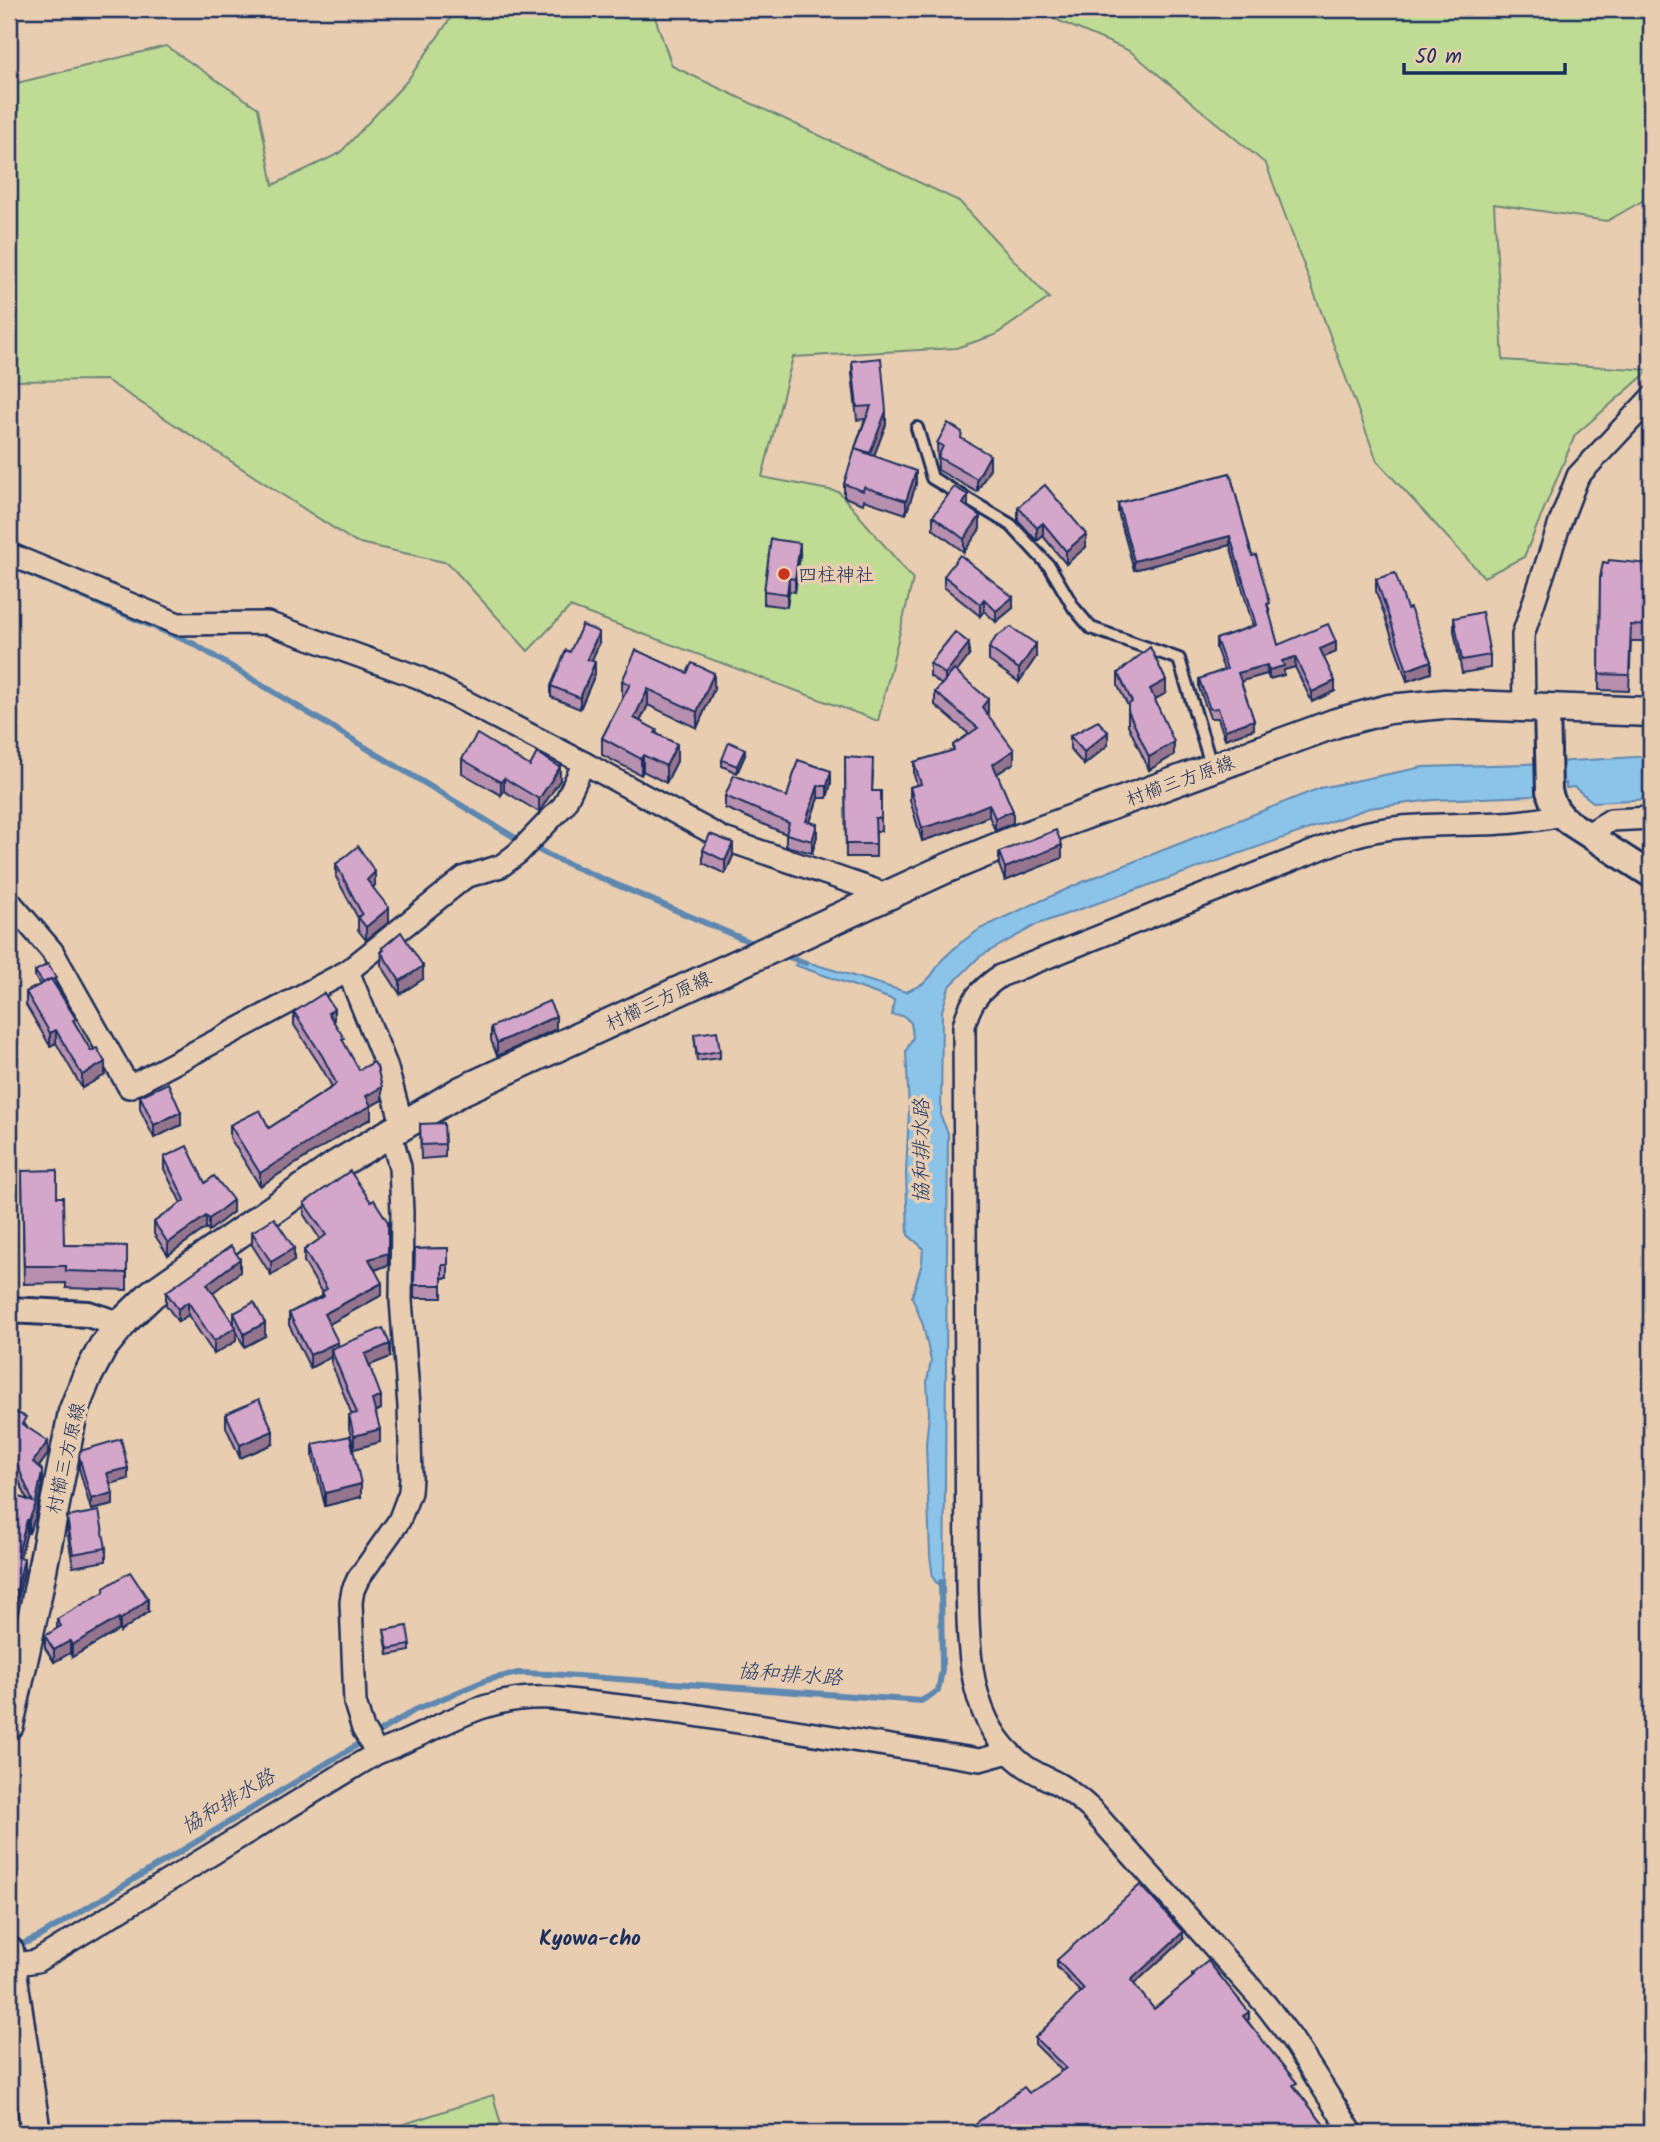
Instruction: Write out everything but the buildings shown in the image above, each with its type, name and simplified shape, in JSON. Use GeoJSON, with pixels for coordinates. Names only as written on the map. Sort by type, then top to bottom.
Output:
{"type":"FeatureCollection","features":[{"type":"Feature","properties":{"kind":"main road","name":"村櫛三方原線"},"geometry":{"type":"LineString","coordinates":[[9,1725],[73,1412],[94,1363],[138,1306],[166,1284],[338,1164],[396,1128],[504,1070],[881,898],[1018,839],[1336,723],[1389,709],[1444,704],[1539,715],[1651,712]]}},
{"type":"Feature","properties":{"kind":"main road"},"geometry":{"type":"LineString","coordinates":[[10,1959],[36,2133]]}},
{"type":"Feature","properties":{"kind":"street"},"geometry":{"type":"LineString","coordinates":[[1651,398],[1578,476],[1523,635],[1553,804],[1560,815],[1651,876]]}},
{"type":"Feature","properties":{"kind":"street"},"geometry":{"type":"LineString","coordinates":[[9,554],[178,624],[267,623],[418,677],[723,839],[874,890],[881,898]]}},
{"type":"Feature","properties":{"kind":"street"},"geometry":{"type":"LineString","coordinates":[[9,901],[52,951],[128,1087],[348,971],[464,877],[501,866],[518,853],[564,805],[584,763]]}},
{"type":"Feature","properties":{"kind":"street"},"geometry":{"type":"LineString","coordinates":[[1352,2133],[1292,2039],[1266,2005],[1110,1829],[1074,1794],[1031,1771],[1009,1752],[991,1729],[979,1703],[969,1644],[967,1587],[963,1042],[968,1010],[975,996],[1000,976],[1017,968],[1361,834],[1394,828],[1535,821],[1560,815]]}},
{"type":"Feature","properties":{"kind":"street"},"geometry":{"type":"LineString","coordinates":[[1588,834],[1611,820],[1651,817]]}},
{"type":"Feature","properties":{"kind":"street"},"geometry":{"type":"LineString","coordinates":[[348,971],[386,1065],[396,1128],[400,1178],[401,1300],[409,1406],[411,1477],[408,1500],[399,1521],[353,1590],[351,1602],[355,1703],[371,1743]]}},
{"type":"Feature","properties":{"kind":"street"},"geometry":{"type":"LineString","coordinates":[[9,1310],[88,1314],[121,1325]]}},
{"type":"Feature","properties":{"kind":"street"},"geometry":{"type":"LineString","coordinates":[[10,1959],[37,1961],[371,1743],[406,1743],[495,1702],[533,1698],[681,1713],[980,1760],[1009,1752]]}},
{"type":"Feature","properties":{"kind":"lane"},"geometry":{"type":"LineString","coordinates":[[917,428],[932,478],[1011,524],[1050,567],[1073,608],[1091,628],[1179,659],[1212,768]]}},
{"type":"Feature","properties":{"kind":"green space"},"geometry":{"type":"Polygon","coordinates":[[[457,9],[652,9],[672,66],[959,201],[1049,298],[995,335],[956,348],[793,357],[762,477],[839,492],[913,579],[878,721],[570,607],[528,651],[448,563],[355,542],[106,380],[9,381],[9,85],[166,46],[258,108],[273,185],[340,153],[407,81],[457,9]]]}},
{"type":"Feature","properties":{"kind":"green space"},"geometry":{"type":"Polygon","coordinates":[[[1031,9],[1651,9],[1651,196],[1607,221],[1494,204],[1503,360],[1650,370],[1575,435],[1524,557],[1484,577],[1377,461],[1266,164],[1130,51],[1031,9]]]}},
{"type":"Feature","properties":{"kind":"green space"},"geometry":{"type":"Polygon","coordinates":[[[493,2095],[503,2133],[377,2133],[493,2095]]]}},
{"type":"Feature","properties":{"kind":"water"},"geometry":{"type":"Polygon","coordinates":[[[1651,756],[1651,799],[1593,802],[1574,787],[1566,788],[1566,783],[1532,796],[1433,800],[1369,808],[1038,924],[979,957],[949,987],[942,1011],[941,1117],[948,1133],[944,1592],[933,1578],[930,1555],[926,1444],[929,1414],[927,1381],[931,1361],[923,1325],[912,1297],[922,1263],[923,1248],[908,1235],[906,1173],[909,1110],[906,1051],[913,1037],[911,1023],[904,1016],[892,1015],[894,1000],[795,965],[800,960],[906,992],[923,984],[942,960],[980,929],[1085,881],[1320,788],[1423,767],[1651,756]]]}},
{"type":"Feature","properties":{"kind":"waterway"},"geometry":{"type":"LineString","coordinates":[[9,565],[194,644],[514,837],[554,858],[757,945]]}},
{"type":"Feature","properties":{"kind":"waterway"},"geometry":{"type":"LineString","coordinates":[[783,955],[806,963]]}},
{"type":"Feature","properties":{"kind":"waterway","name":"協和排水路"},"geometry":{"type":"LineString","coordinates":[[14,1948],[40,1936],[415,1710],[487,1680],[518,1673],[549,1674],[921,1701],[938,1691],[942,1670],[941,1582]]}},
{"type":"Feature","properties":{"kind":"place","name":"四柱神社"},"geometry":{"type":"Point","coordinates":[784,574]}},
{"type":"Feature","properties":{"kind":"district","name":"Kyowa-cho"},"geometry":{"type":"Point","coordinates":[590,1938]}}]}
